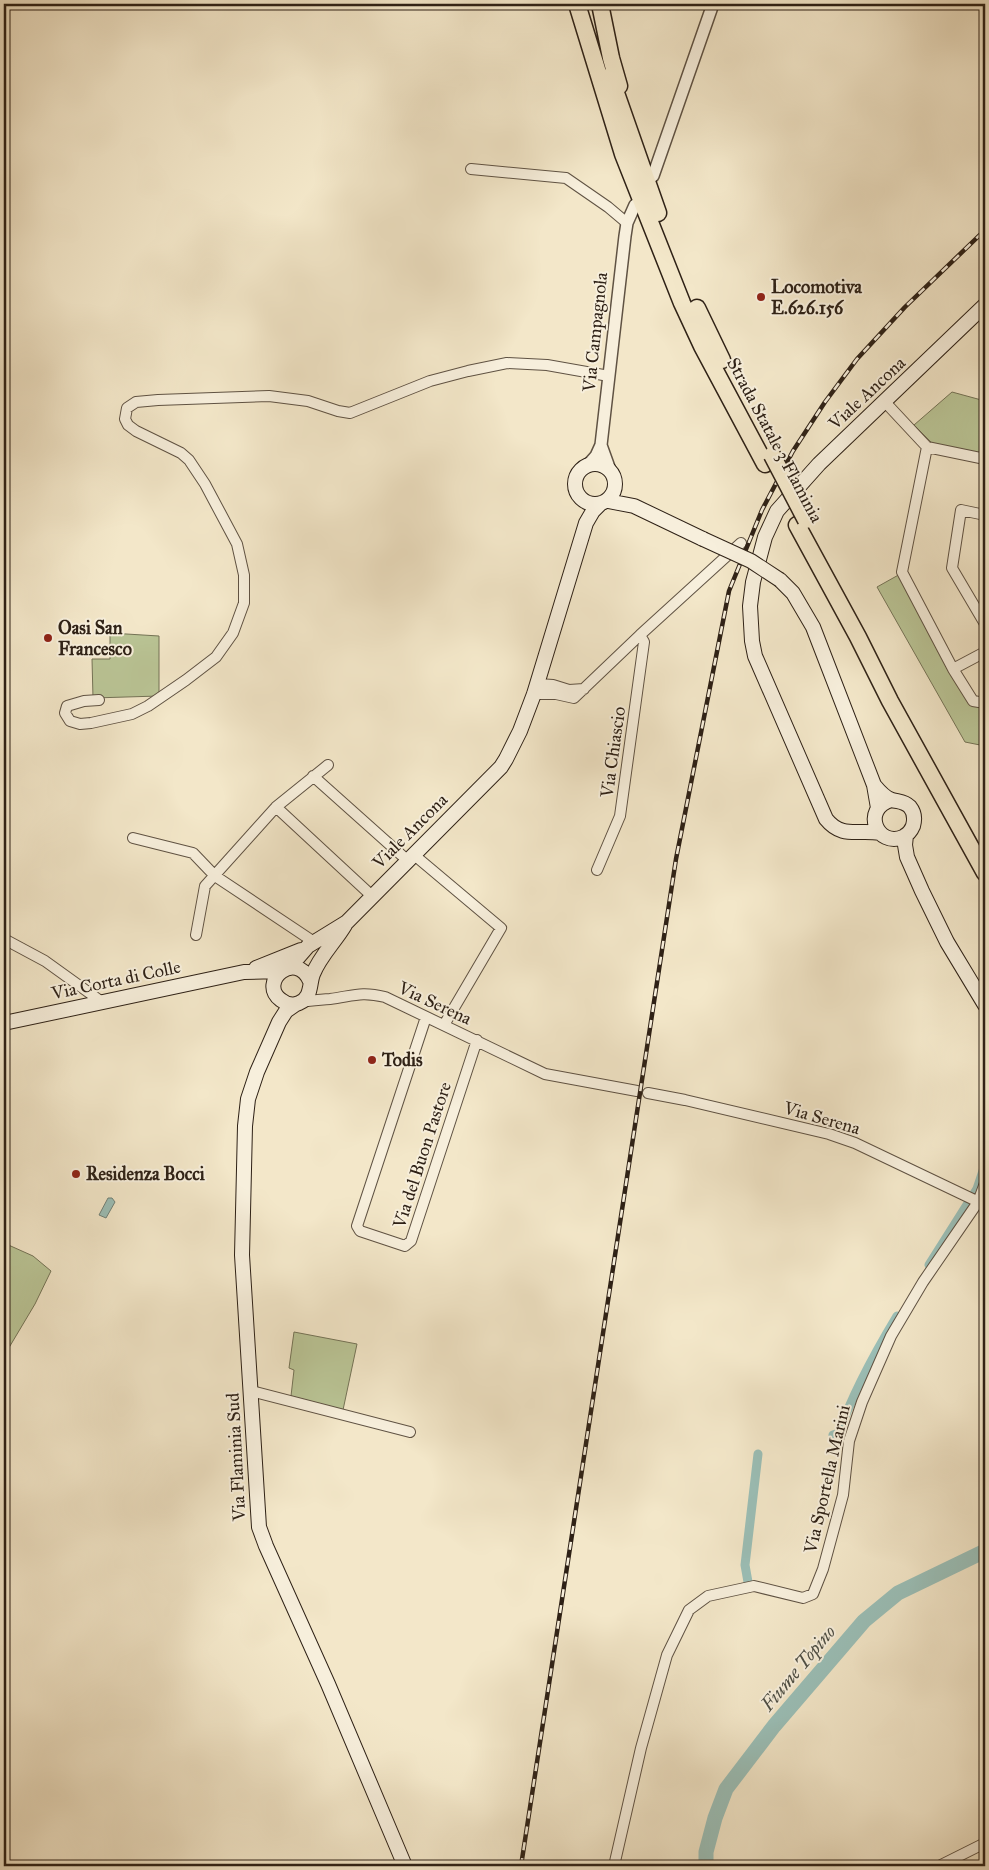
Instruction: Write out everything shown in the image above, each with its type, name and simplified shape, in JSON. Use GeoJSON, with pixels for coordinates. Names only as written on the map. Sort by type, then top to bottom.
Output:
{"type":"FeatureCollection","features":[{"type":"Feature","properties":{"kind":"highway"},"geometry":{"type":"LineString","coordinates":[[566,4],[579,36],[604,112],[623,154]]}},
{"type":"Feature","properties":{"kind":"highway","name":"Strada Statale 3 Flaminia"},"geometry":{"type":"LineString","coordinates":[[577,4],[623,154],[686,311],[702,346],[769,459]]}},
{"type":"Feature","properties":{"kind":"highway","name":"Strada Statale 3 Flaminia"},"geometry":{"type":"LineString","coordinates":[[589,4],[631,137],[689,292],[769,459],[890,701],[985,874]]}},
{"type":"Feature","properties":{"kind":"highway"},"geometry":{"type":"LineString","coordinates":[[600,4],[611,58],[625,104],[631,137]]}},
{"type":"Feature","properties":{"kind":"highway","name":"Strada Statale 3 Flaminia"},"geometry":{"type":"LineString","coordinates":[[802,523],[985,854]]}},
{"type":"Feature","properties":{"kind":"main road","name":"Viale Ancona"},"geometry":{"type":"LineString","coordinates":[[885,836],[860,832],[844,832],[838,830],[826,819],[755,656],[750,624],[753,582],[765,537],[777,511],[819,464],[985,305]]}},
{"type":"Feature","properties":{"kind":"main road"},"geometry":{"type":"LineString","coordinates":[[588,465],[600,464],[610,470]]}},
{"type":"Feature","properties":{"kind":"main road","name":"Via Campagnola"},"geometry":{"type":"LineString","coordinates":[[586,522],[585,502],[576,492],[575,479],[578,473],[588,465]]}},
{"type":"Feature","properties":{"kind":"main road","name":"Via Campagnola"},"geometry":{"type":"LineString","coordinates":[[501,767],[520,731],[536,689],[586,522],[593,510],[608,498],[614,476],[610,470]]}},
{"type":"Feature","properties":{"kind":"main road"},"geometry":{"type":"LineString","coordinates":[[585,502],[595,505],[608,498],[634,506],[751,561],[780,580],[793,593],[813,627],[874,785],[876,828],[907,857]]}},
{"type":"Feature","properties":{"kind":"main road","name":"Viale Ancona"},"geometry":{"type":"LineString","coordinates":[[285,970],[347,922],[501,767]]}},
{"type":"Feature","properties":{"kind":"main road"},"geometry":{"type":"LineString","coordinates":[[874,785],[891,800],[904,802],[912,812],[913,824],[906,835],[907,857],[947,942],[985,1005]]}},
{"type":"Feature","properties":{"kind":"main road"},"geometry":{"type":"LineString","coordinates":[[860,832],[886,801],[891,800]]}},
{"type":"Feature","properties":{"kind":"main road"},"geometry":{"type":"LineString","coordinates":[[885,836],[896,839],[906,835]]}},
{"type":"Feature","properties":{"kind":"main road","name":"Viale Ancona"},"geometry":{"type":"LineString","coordinates":[[240,973],[318,944]]}},
{"type":"Feature","properties":{"kind":"main road","name":"Viale Ancona"},"geometry":{"type":"LineString","coordinates":[[310,984],[315,969],[318,944]]}},
{"type":"Feature","properties":{"kind":"main road"},"geometry":{"type":"LineString","coordinates":[[285,970],[300,969],[304,972],[310,984]]}},
{"type":"Feature","properties":{"kind":"main road","name":"Via Corta di Colle"},"geometry":{"type":"LineString","coordinates":[[4,1023],[240,973],[285,970]]}},
{"type":"Feature","properties":{"kind":"main road","name":"Via Flaminia Sud"},"geometry":{"type":"LineString","coordinates":[[279,1022],[276,993],[277,976],[285,970]]}},
{"type":"Feature","properties":{"kind":"main road","name":"Via Corta di Colle"},"geometry":{"type":"LineString","coordinates":[[240,973],[262,979],[276,993]]}},
{"type":"Feature","properties":{"kind":"main road","name":"Via Flaminia Sud"},"geometry":{"type":"LineString","coordinates":[[310,984],[308,995],[286,1011],[279,1022],[252,1083],[245,1126],[242,1256],[256,1508],[259,1527],[266,1546],[328,1684],[405,1866]]}},
{"type":"Feature","properties":{"kind":"main road"},"geometry":{"type":"LineString","coordinates":[[276,993],[284,1003],[299,1003]]}},
{"type":"Feature","properties":{"kind":"street"},"geometry":{"type":"LineString","coordinates":[[653,176],[713,4]]}},
{"type":"Feature","properties":{"kind":"street"},"geometry":{"type":"LineString","coordinates":[[471,169],[566,178],[608,207],[627,223]]}},
{"type":"Feature","properties":{"kind":"street","name":"Via Campagnola"},"geometry":{"type":"LineString","coordinates":[[588,465],[596,456],[601,445],[627,223],[635,205]]}},
{"type":"Feature","properties":{"kind":"street"},"geometry":{"type":"LineString","coordinates":[[100,700],[75,703],[67,706],[64,713],[70,721],[80,724],[92,723],[132,714],[148,706],[216,657],[233,633],[244,603],[243,561],[237,544],[205,484],[189,460],[181,453],[136,431],[128,425],[125,413],[130,404],[158,400],[269,396],[308,401],[350,413],[430,381],[507,363],[547,365],[609,376]]}},
{"type":"Feature","properties":{"kind":"street"},"geometry":{"type":"LineString","coordinates":[[885,402],[927,447],[985,459]]}},
{"type":"Feature","properties":{"kind":"street","name":"Via Campagnola"},"geometry":{"type":"LineString","coordinates":[[601,445],[610,470]]}},
{"type":"Feature","properties":{"kind":"street"},"geometry":{"type":"LineString","coordinates":[[927,447],[902,572],[953,669],[973,701],[985,703]]}},
{"type":"Feature","properties":{"kind":"street"},"geometry":{"type":"LineString","coordinates":[[985,515],[961,510],[952,568],[985,624]]}},
{"type":"Feature","properties":{"kind":"street"},"geometry":{"type":"LineString","coordinates":[[536,689],[574,698],[741,543]]}},
{"type":"Feature","properties":{"kind":"street","name":"Via Chiascio"},"geometry":{"type":"LineString","coordinates":[[597,870],[620,816],[644,642],[640,635]]}},
{"type":"Feature","properties":{"kind":"street"},"geometry":{"type":"LineString","coordinates":[[953,669],[985,652]]}},
{"type":"Feature","properties":{"kind":"street"},"geometry":{"type":"LineString","coordinates":[[545,659],[551,678],[558,686]]}},
{"type":"Feature","properties":{"kind":"street"},"geometry":{"type":"LineString","coordinates":[[536,689],[558,686],[569,690],[584,689]]}},
{"type":"Feature","properties":{"kind":"street"},"geometry":{"type":"LineString","coordinates":[[196,935],[205,886],[276,806],[328,765]]}},
{"type":"Feature","properties":{"kind":"street"},"geometry":{"type":"LineString","coordinates":[[314,776],[410,857],[501,928],[444,1025]]}},
{"type":"Feature","properties":{"kind":"street"},"geometry":{"type":"LineString","coordinates":[[276,806],[372,896]]}},
{"type":"Feature","properties":{"kind":"street"},"geometry":{"type":"LineString","coordinates":[[132,838],[193,852],[215,876],[318,944]]}},
{"type":"Feature","properties":{"kind":"street"},"geometry":{"type":"LineString","coordinates":[[4,939],[44,961],[102,1002]]}},
{"type":"Feature","properties":{"kind":"street"},"geometry":{"type":"LineString","coordinates":[[310,984],[317,994],[330,999]]}},
{"type":"Feature","properties":{"kind":"street","name":"Via Serena"},"geometry":{"type":"LineString","coordinates":[[299,1003],[359,993],[371,993],[385,997],[545,1074],[637,1091]]}},
{"type":"Feature","properties":{"kind":"street","name":"Via del Buon Pastore"},"geometry":{"type":"LineString","coordinates":[[426,1017],[357,1226],[360,1231],[405,1246],[411,1241],[477,1040]]}},
{"type":"Feature","properties":{"kind":"street","name":"Via Serena"},"geometry":{"type":"LineString","coordinates":[[648,1093],[829,1134],[855,1143],[980,1203]]}},
{"type":"Feature","properties":{"kind":"street","name":"Via Sportella Marini"},"geometry":{"type":"LineString","coordinates":[[614,1866],[641,1748],[667,1656],[689,1610],[708,1596],[754,1586],[803,1598],[813,1594],[823,1569],[843,1495],[849,1441],[862,1402],[896,1328],[924,1282],[980,1203],[985,1183]]}},
{"type":"Feature","properties":{"kind":"street"},"geometry":{"type":"LineString","coordinates":[[251,1391],[410,1432]]}},
{"type":"Feature","properties":{"kind":"street"},"geometry":{"type":"LineString","coordinates":[[939,1866],[985,1843]]}},
{"type":"Feature","properties":{"kind":"green space"},"geometry":{"type":"Polygon","coordinates":[[[952,392],[985,401],[985,456],[932,443],[914,425],[952,392]]]}},
{"type":"Feature","properties":{"kind":"green space"},"geometry":{"type":"Polygon","coordinates":[[[902,573],[971,702],[985,705],[985,746],[965,742],[877,587],[902,573]]]}},
{"type":"Feature","properties":{"kind":"green space"},"geometry":{"type":"Polygon","coordinates":[[[110,633],[159,636],[159,696],[93,698],[92,659],[110,659],[110,633]]]}},
{"type":"Feature","properties":{"kind":"green space"},"geometry":{"type":"Polygon","coordinates":[[[4,1243],[33,1256],[51,1271],[35,1304],[4,1356],[4,1243]]]}},
{"type":"Feature","properties":{"kind":"green space"},"geometry":{"type":"Polygon","coordinates":[[[294,1332],[357,1344],[343,1410],[291,1396],[294,1370],[289,1368],[294,1332]]]}},
{"type":"Feature","properties":{"kind":"water"},"geometry":{"type":"Polygon","coordinates":[[[108,1198],[112,1198],[115,1202],[106,1218],[99,1215],[108,1198]]]}},
{"type":"Feature","properties":{"kind":"waterway"},"geometry":{"type":"LineString","coordinates":[[929,1265],[977,1189],[985,1165]]}},
{"type":"Feature","properties":{"kind":"waterway"},"geometry":{"type":"LineString","coordinates":[[833,1435],[839,1433],[858,1388],[897,1316]]}},
{"type":"Feature","properties":{"kind":"waterway"},"geometry":{"type":"LineString","coordinates":[[748,1582],[745,1565],[758,1454]]}},
{"type":"Feature","properties":{"kind":"waterway","name":"Fiume Topino"},"geometry":{"type":"LineString","coordinates":[[706,1866],[706,1852],[715,1818],[726,1789],[774,1726],[864,1621],[898,1593],[985,1551]]}},
{"type":"Feature","properties":{"kind":"railway"},"geometry":{"type":"LineString","coordinates":[[521,1866],[676,859],[729,591],[762,510],[793,451],[825,402],[857,359],[905,307],[985,230]]}},
{"type":"Feature","properties":{"kind":"place","name":"Locomotiva E.626.156"},"geometry":{"type":"Point","coordinates":[761,297]}},
{"type":"Feature","properties":{"kind":"place","name":"Oasi San Francesco"},"geometry":{"type":"Point","coordinates":[48,638]}},
{"type":"Feature","properties":{"kind":"place","name":"Todis"},"geometry":{"type":"Point","coordinates":[372,1060]}},
{"type":"Feature","properties":{"kind":"place","name":"Residenza Bocci"},"geometry":{"type":"Point","coordinates":[76,1174]}}]}
